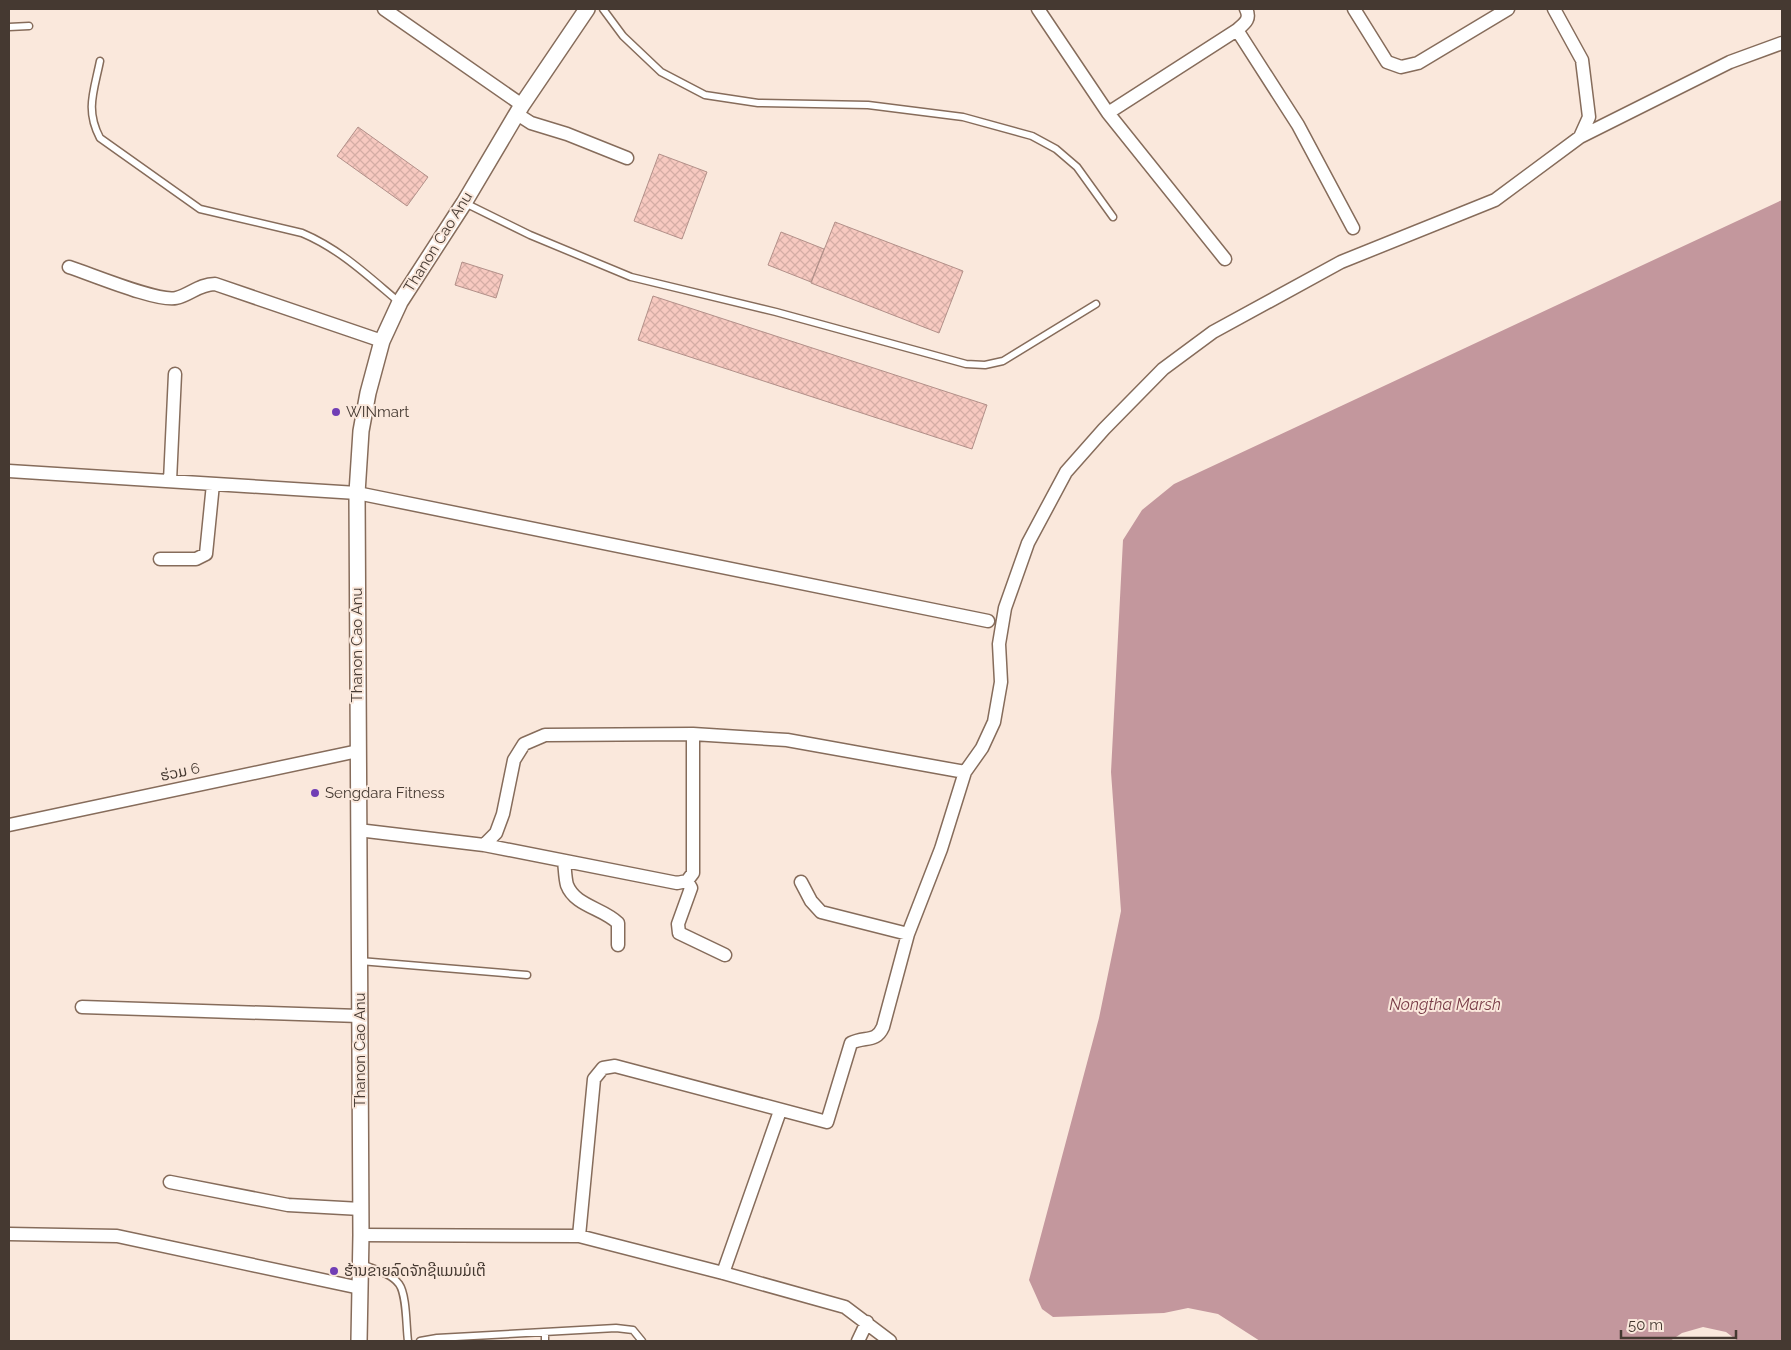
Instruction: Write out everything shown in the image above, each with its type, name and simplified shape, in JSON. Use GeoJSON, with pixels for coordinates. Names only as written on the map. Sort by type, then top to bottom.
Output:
{"type":"FeatureCollection","features":[{"type":"Feature","properties":{"kind":"street"},"geometry":{"type":"LineString","coordinates":[[384,9],[520,109],[530,123],[567,134],[627,158]]}},
{"type":"Feature","properties":{"kind":"street","name":"Thanon Cao Anu"},"geometry":{"type":"LineString","coordinates":[[359,1341],[361,1209],[357,493],[364,412],[382,341],[400,302],[464,203],[520,109],[587,9]]}},
{"type":"Feature","properties":{"kind":"street"},"geometry":{"type":"LineString","coordinates":[[1038,9],[1108,113],[1225,259]]}},
{"type":"Feature","properties":{"kind":"street"},"geometry":{"type":"LineString","coordinates":[[1108,113],[1237,30],[1248,20],[1249,16],[1246,9]]}},
{"type":"Feature","properties":{"kind":"street"},"geometry":{"type":"LineString","coordinates":[[1354,9],[1387,62],[1401,67],[1418,63],[1508,9]]}},
{"type":"Feature","properties":{"kind":"street"},"geometry":{"type":"LineString","coordinates":[[1554,9],[1582,60],[1589,117],[1580,137]]}},
{"type":"Feature","properties":{"kind":"street"},"geometry":{"type":"LineString","coordinates":[[1237,30],[1298,125],[1353,228]]}},
{"type":"Feature","properties":{"kind":"street"},"geometry":{"type":"LineString","coordinates":[[579,1236],[594,1080],[603,1068],[615,1066],[827,1122],[851,1043],[880,1034],[908,934],[941,849],[965,772],[982,748],[994,722],[1001,682],[999,644],[1005,608],[1028,543],[1066,472],[1104,429],[1163,369],[1213,332],[1341,262],[1495,200],[1580,137],[1730,62],[1782,43]]}},
{"type":"Feature","properties":{"kind":"street"},"geometry":{"type":"LineString","coordinates":[[69,267],[157,296],[174,298],[204,284],[215,284],[382,341]]}},
{"type":"Feature","properties":{"kind":"street"},"geometry":{"type":"LineString","coordinates":[[170,481],[175,374]]}},
{"type":"Feature","properties":{"kind":"street"},"geometry":{"type":"LineString","coordinates":[[9,471],[357,493],[988,621]]}},
{"type":"Feature","properties":{"kind":"street"},"geometry":{"type":"LineString","coordinates":[[160,559],[196,559],[206,554],[213,484]]}},
{"type":"Feature","properties":{"kind":"street"},"geometry":{"type":"LineString","coordinates":[[484,845],[496,833],[514,760],[524,744],[545,735],[693,734],[787,740],[965,772]]}},
{"type":"Feature","properties":{"kind":"street"},"geometry":{"type":"LineString","coordinates":[[358,830],[484,845],[677,883],[687,881],[693,873],[693,734]]}},
{"type":"Feature","properties":{"kind":"street","name":"ຮ່ວມ 6"},"geometry":{"type":"LineString","coordinates":[[9,825],[358,751]]}},
{"type":"Feature","properties":{"kind":"street"},"geometry":{"type":"LineString","coordinates":[[564,861],[568,886],[577,900],[610,915],[618,923],[618,945]]}},
{"type":"Feature","properties":{"kind":"street"},"geometry":{"type":"LineString","coordinates":[[687,881],[691,888],[678,924],[679,933],[726,955]]}},
{"type":"Feature","properties":{"kind":"street"},"geometry":{"type":"LineString","coordinates":[[801,882],[811,901],[821,912],[908,934]]}},
{"type":"Feature","properties":{"kind":"street"},"geometry":{"type":"LineString","coordinates":[[82,1007],[360,1016]]}},
{"type":"Feature","properties":{"kind":"street"},"geometry":{"type":"LineString","coordinates":[[723,1273],[780,1111]]}},
{"type":"Feature","properties":{"kind":"street"},"geometry":{"type":"LineString","coordinates":[[170,1182],[288,1205],[361,1209]]}},
{"type":"Feature","properties":{"kind":"street"},"geometry":{"type":"LineString","coordinates":[[9,1234],[117,1236],[360,1288]]}},
{"type":"Feature","properties":{"kind":"street"},"geometry":{"type":"LineString","coordinates":[[361,1235],[579,1236],[845,1307],[890,1341]]}},
{"type":"Feature","properties":{"kind":"street"},"geometry":{"type":"LineString","coordinates":[[858,1341],[867,1322]]}},
{"type":"Feature","properties":{"kind":"lane"},"geometry":{"type":"LineString","coordinates":[[603,9],[623,36],[661,72],[705,95],[758,103],[868,105],[954,116],[1032,136],[1056,149],[1077,167],[1113,217]]}},
{"type":"Feature","properties":{"kind":"lane"},"geometry":{"type":"LineString","coordinates":[[9,27],[29,26]]}},
{"type":"Feature","properties":{"kind":"lane"},"geometry":{"type":"LineString","coordinates":[[100,62],[92,104],[92,123],[100,138],[200,209],[302,233],[343,254],[400,302]]}},
{"type":"Feature","properties":{"kind":"lane"},"geometry":{"type":"LineString","coordinates":[[464,203],[568,252],[631,277],[776,312],[966,364],[985,365],[1003,360],[1096,304]]}},
{"type":"Feature","properties":{"kind":"lane"},"geometry":{"type":"LineString","coordinates":[[360,961],[528,975]]}},
{"type":"Feature","properties":{"kind":"lane"},"geometry":{"type":"LineString","coordinates":[[360,1263],[392,1277],[399,1284],[403,1293],[408,1341]]}},
{"type":"Feature","properties":{"kind":"lane"},"geometry":{"type":"LineString","coordinates":[[420,1341],[616,1328],[633,1330],[642,1341]]}},
{"type":"Feature","properties":{"kind":"lane"},"geometry":{"type":"LineString","coordinates":[[545,1332],[545,1341]]}},
{"type":"Feature","properties":{"kind":"water","name":"Nongtha Marsh"},"geometry":{"type":"Polygon","coordinates":[[[1782,200],[1782,1341],[1738,1341],[1726,1332],[1703,1327],[1682,1333],[1670,1341],[1260,1341],[1218,1314],[1188,1308],[1164,1313],[1053,1317],[1042,1309],[1029,1280],[1099,1018],[1121,911],[1111,772],[1123,540],[1142,510],[1174,484],[1782,200]]]}},
{"type":"Feature","properties":{"kind":"building"},"geometry":{"type":"Polygon","coordinates":[[[358,127],[428,177],[407,206],[337,156],[358,127]]]}},
{"type":"Feature","properties":{"kind":"building"},"geometry":{"type":"Polygon","coordinates":[[[659,154],[707,172],[682,239],[634,221],[659,154]]]}},
{"type":"Feature","properties":{"kind":"building"},"geometry":{"type":"Polygon","coordinates":[[[835,222],[963,271],[939,333],[811,283],[835,222]]]}},
{"type":"Feature","properties":{"kind":"building"},"geometry":{"type":"Polygon","coordinates":[[[781,232],[824,249],[811,282],[768,265],[781,232]]]}},
{"type":"Feature","properties":{"kind":"building"},"geometry":{"type":"Polygon","coordinates":[[[462,262],[503,275],[496,298],[455,285],[462,262]]]}},
{"type":"Feature","properties":{"kind":"building"},"geometry":{"type":"Polygon","coordinates":[[[653,296],[987,405],[972,449],[638,340],[653,296]]]}},
{"type":"Feature","properties":{"kind":"place","name":"WINmart"},"geometry":{"type":"Point","coordinates":[336,412]}},
{"type":"Feature","properties":{"kind":"place","name":"Sengdara Fitness"},"geometry":{"type":"Point","coordinates":[315,793]}},
{"type":"Feature","properties":{"kind":"place","name":"ຮ້ານຂາຍລົດຈັກຊີແມນມໍເຕີ"},"geometry":{"type":"Point","coordinates":[334,1271]}}]}
